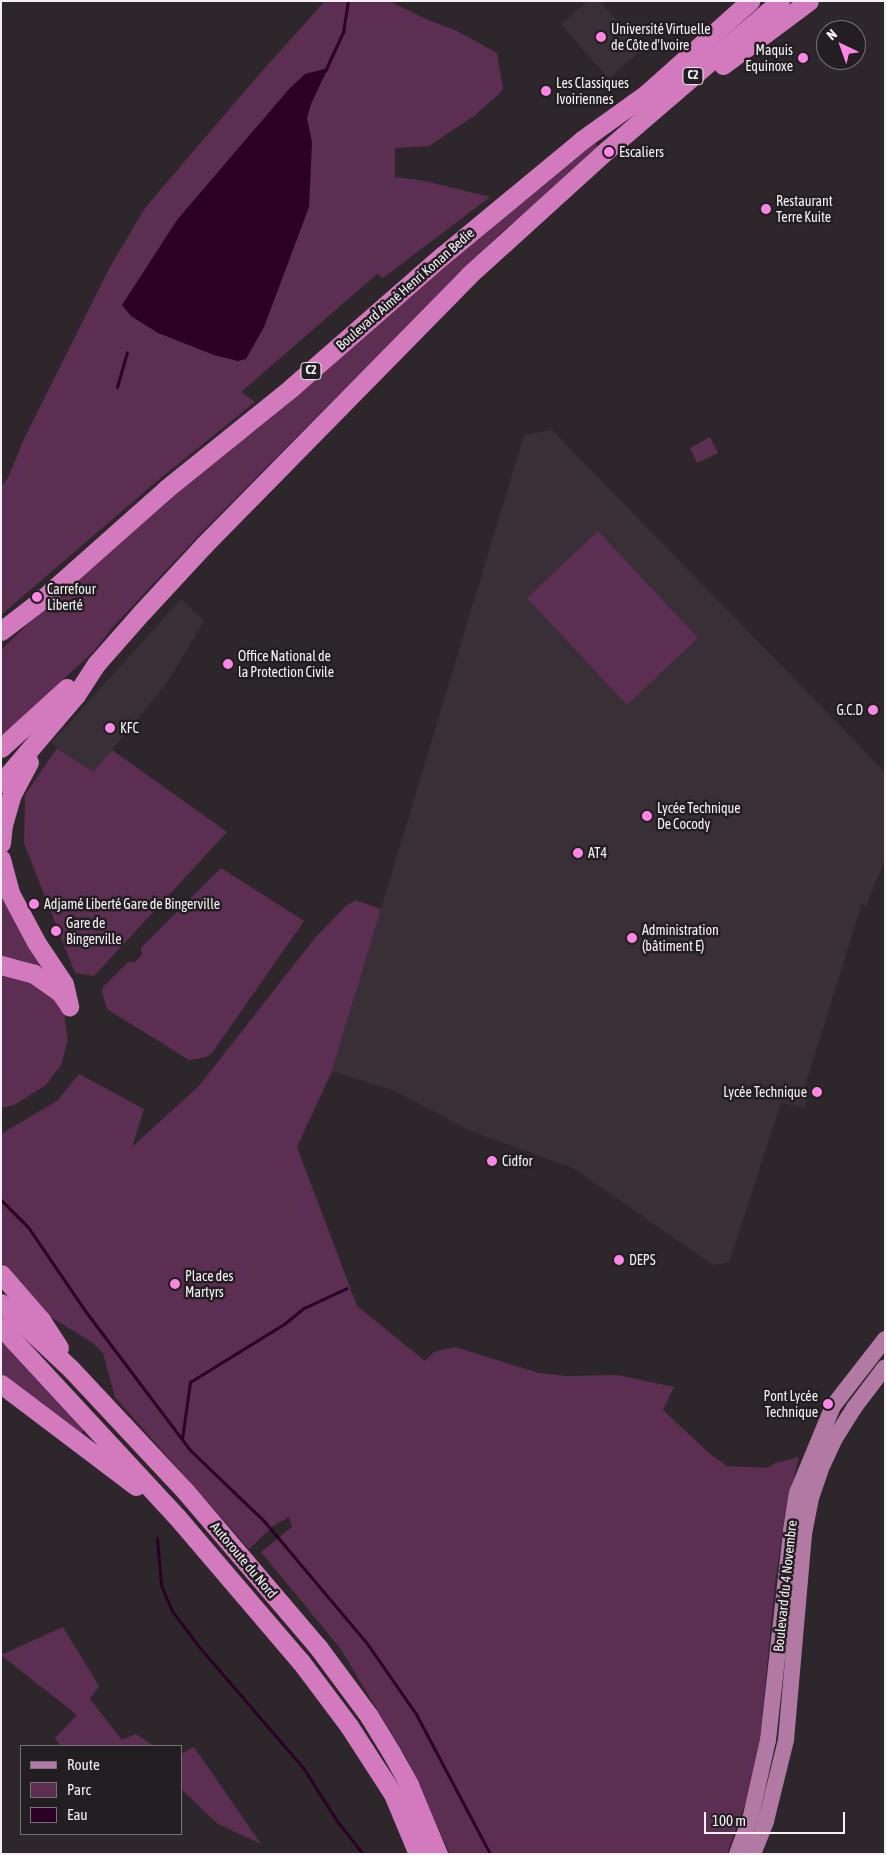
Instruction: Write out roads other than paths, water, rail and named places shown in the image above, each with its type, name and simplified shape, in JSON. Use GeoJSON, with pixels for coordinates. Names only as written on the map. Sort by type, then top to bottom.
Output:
{"type":"FeatureCollection","features":[{"type":"Feature","properties":{"kind":"highway","name":"C2"},"geometry":{"type":"LineString","coordinates":[[582,140],[732,1]]}},
{"type":"Feature","properties":{"kind":"highway","name":"Boulevard Aimé Henri Konan Bedie"},"geometry":{"type":"LineString","coordinates":[[40,601],[166,489],[291,388],[442,256],[582,140],[646,94],[750,1]]}},
{"type":"Feature","properties":{"kind":"highway","name":"C2"},"geometry":{"type":"LineString","coordinates":[[121,635],[204,545],[469,275],[607,150],[780,1]]}},
{"type":"Feature","properties":{"kind":"highway"},"geometry":{"type":"LineString","coordinates":[[607,150],[809,1]]}},
{"type":"Feature","properties":{"kind":"highway"},"geometry":{"type":"LineString","coordinates":[[1,631],[40,601]]}},
{"type":"Feature","properties":{"kind":"highway"},"geometry":{"type":"LineString","coordinates":[[1,642],[40,601]]}},
{"type":"Feature","properties":{"kind":"highway"},"geometry":{"type":"LineString","coordinates":[[1,783],[76,695],[97,663],[121,635]]}},
{"type":"Feature","properties":{"kind":"highway"},"geometry":{"type":"LineString","coordinates":[[1,748],[42,713],[121,635]]}},
{"type":"Feature","properties":{"kind":"highway"},"geometry":{"type":"LineString","coordinates":[[1,842],[3,825],[12,794],[46,729]]}},
{"type":"Feature","properties":{"kind":"highway"},"geometry":{"type":"LineString","coordinates":[[1,859],[10,893],[36,942],[64,984],[69,1006],[60,992],[34,974],[1,965]]}},
{"type":"Feature","properties":{"kind":"highway"},"geometry":{"type":"LineString","coordinates":[[1,1274],[41,1320],[71,1369]]}},
{"type":"Feature","properties":{"kind":"highway","name":"Autoroute du Nord"},"geometry":{"type":"LineString","coordinates":[[1,1303],[71,1369],[186,1492],[346,1683],[400,1768],[438,1853]]}},
{"type":"Feature","properties":{"kind":"highway","name":"Autoroute du Nord"},"geometry":{"type":"LineString","coordinates":[[1,1327],[177,1517],[300,1662],[350,1726],[393,1794],[418,1854]]}},
{"type":"Feature","properties":{"kind":"highway"},"geometry":{"type":"LineString","coordinates":[[1,1384],[177,1517]]}},
{"type":"Feature","properties":{"kind":"main road","name":"Boulevard du 4 Novembre"},"geometry":{"type":"LineString","coordinates":[[737,1854],[756,1800],[768,1740],[790,1530],[797,1493],[833,1406],[885,1339]]}},
{"type":"Feature","properties":{"kind":"main road","name":"Boulevard du 4 Novembre"},"geometry":{"type":"LineString","coordinates":[[753,1854],[766,1821],[786,1740],[804,1534],[811,1498],[834,1440],[854,1408],[885,1367]]}},
{"type":"Feature","properties":{"kind":"water"},"geometry":{"type":"Polygon","coordinates":[[[328,68],[311,104],[307,118],[312,142],[309,207],[264,327],[246,359],[238,361],[214,355],[158,333],[131,316],[122,305],[177,220],[289,89],[305,74],[328,68]]]}},
{"type":"Feature","properties":{"kind":"waterway"},"geometry":{"type":"LineString","coordinates":[[325,71],[343,32],[348,1]]}},
{"type":"Feature","properties":{"kind":"waterway"},"geometry":{"type":"LineString","coordinates":[[117,387],[127,352]]}},
{"type":"Feature","properties":{"kind":"waterway"},"geometry":{"type":"LineString","coordinates":[[1,1200],[28,1227],[86,1312],[190,1450],[264,1521],[366,1642],[416,1714],[490,1854]]}},
{"type":"Feature","properties":{"kind":"waterway"},"geometry":{"type":"LineString","coordinates":[[182,1439],[190,1382],[284,1324],[304,1308],[347,1288]]}},
{"type":"Feature","properties":{"kind":"waterway"},"geometry":{"type":"LineString","coordinates":[[157,1538],[161,1585],[172,1611],[200,1648],[304,1769],[337,1821],[363,1854]]}},
{"type":"Feature","properties":{"kind":"place","name":"Université Virtuelle de Côte d'Ivoire"},"geometry":{"type":"Point","coordinates":[601,37]}},
{"type":"Feature","properties":{"kind":"place","name":"Maquis Equinoxe"},"geometry":{"type":"Point","coordinates":[803,58]}},
{"type":"Feature","properties":{"kind":"place","name":"Les Classiques Ivoiriennes"},"geometry":{"type":"Point","coordinates":[546,91]}},
{"type":"Feature","properties":{"kind":"place","name":"Escaliers"},"geometry":{"type":"Point","coordinates":[609,152]}},
{"type":"Feature","properties":{"kind":"place","name":"Restaurant Terre Kuite"},"geometry":{"type":"Point","coordinates":[766,209]}},
{"type":"Feature","properties":{"kind":"place","name":"Carrefour Liberté"},"geometry":{"type":"Point","coordinates":[37,597]}},
{"type":"Feature","properties":{"kind":"place","name":"Office National de la Protection Civile"},"geometry":{"type":"Point","coordinates":[228,664]}},
{"type":"Feature","properties":{"kind":"place","name":"G.C.D"},"geometry":{"type":"Point","coordinates":[873,710]}},
{"type":"Feature","properties":{"kind":"place","name":"KFC"},"geometry":{"type":"Point","coordinates":[110,728]}},
{"type":"Feature","properties":{"kind":"place","name":"Lycée Technique De Cocody"},"geometry":{"type":"Point","coordinates":[647,816]}},
{"type":"Feature","properties":{"kind":"place","name":"AT4"},"geometry":{"type":"Point","coordinates":[578,853]}},
{"type":"Feature","properties":{"kind":"place","name":"Adjamé Liberté Gare de Bingerville"},"geometry":{"type":"Point","coordinates":[34,904]}},
{"type":"Feature","properties":{"kind":"place","name":"Gare de Bingerville"},"geometry":{"type":"Point","coordinates":[56,931]}},
{"type":"Feature","properties":{"kind":"place","name":"Administration (bâtiment E)"},"geometry":{"type":"Point","coordinates":[632,938]}},
{"type":"Feature","properties":{"kind":"place","name":"Lycée Technique"},"geometry":{"type":"Point","coordinates":[817,1092]}},
{"type":"Feature","properties":{"kind":"place","name":"Cidfor"},"geometry":{"type":"Point","coordinates":[492,1161]}},
{"type":"Feature","properties":{"kind":"place","name":"DEPS"},"geometry":{"type":"Point","coordinates":[619,1260]}},
{"type":"Feature","properties":{"kind":"place","name":"Place des Martyrs"},"geometry":{"type":"Point","coordinates":[175,1284]}},
{"type":"Feature","properties":{"kind":"place","name":"Pont Lycée Technique"},"geometry":{"type":"Point","coordinates":[828,1404]}}]}
